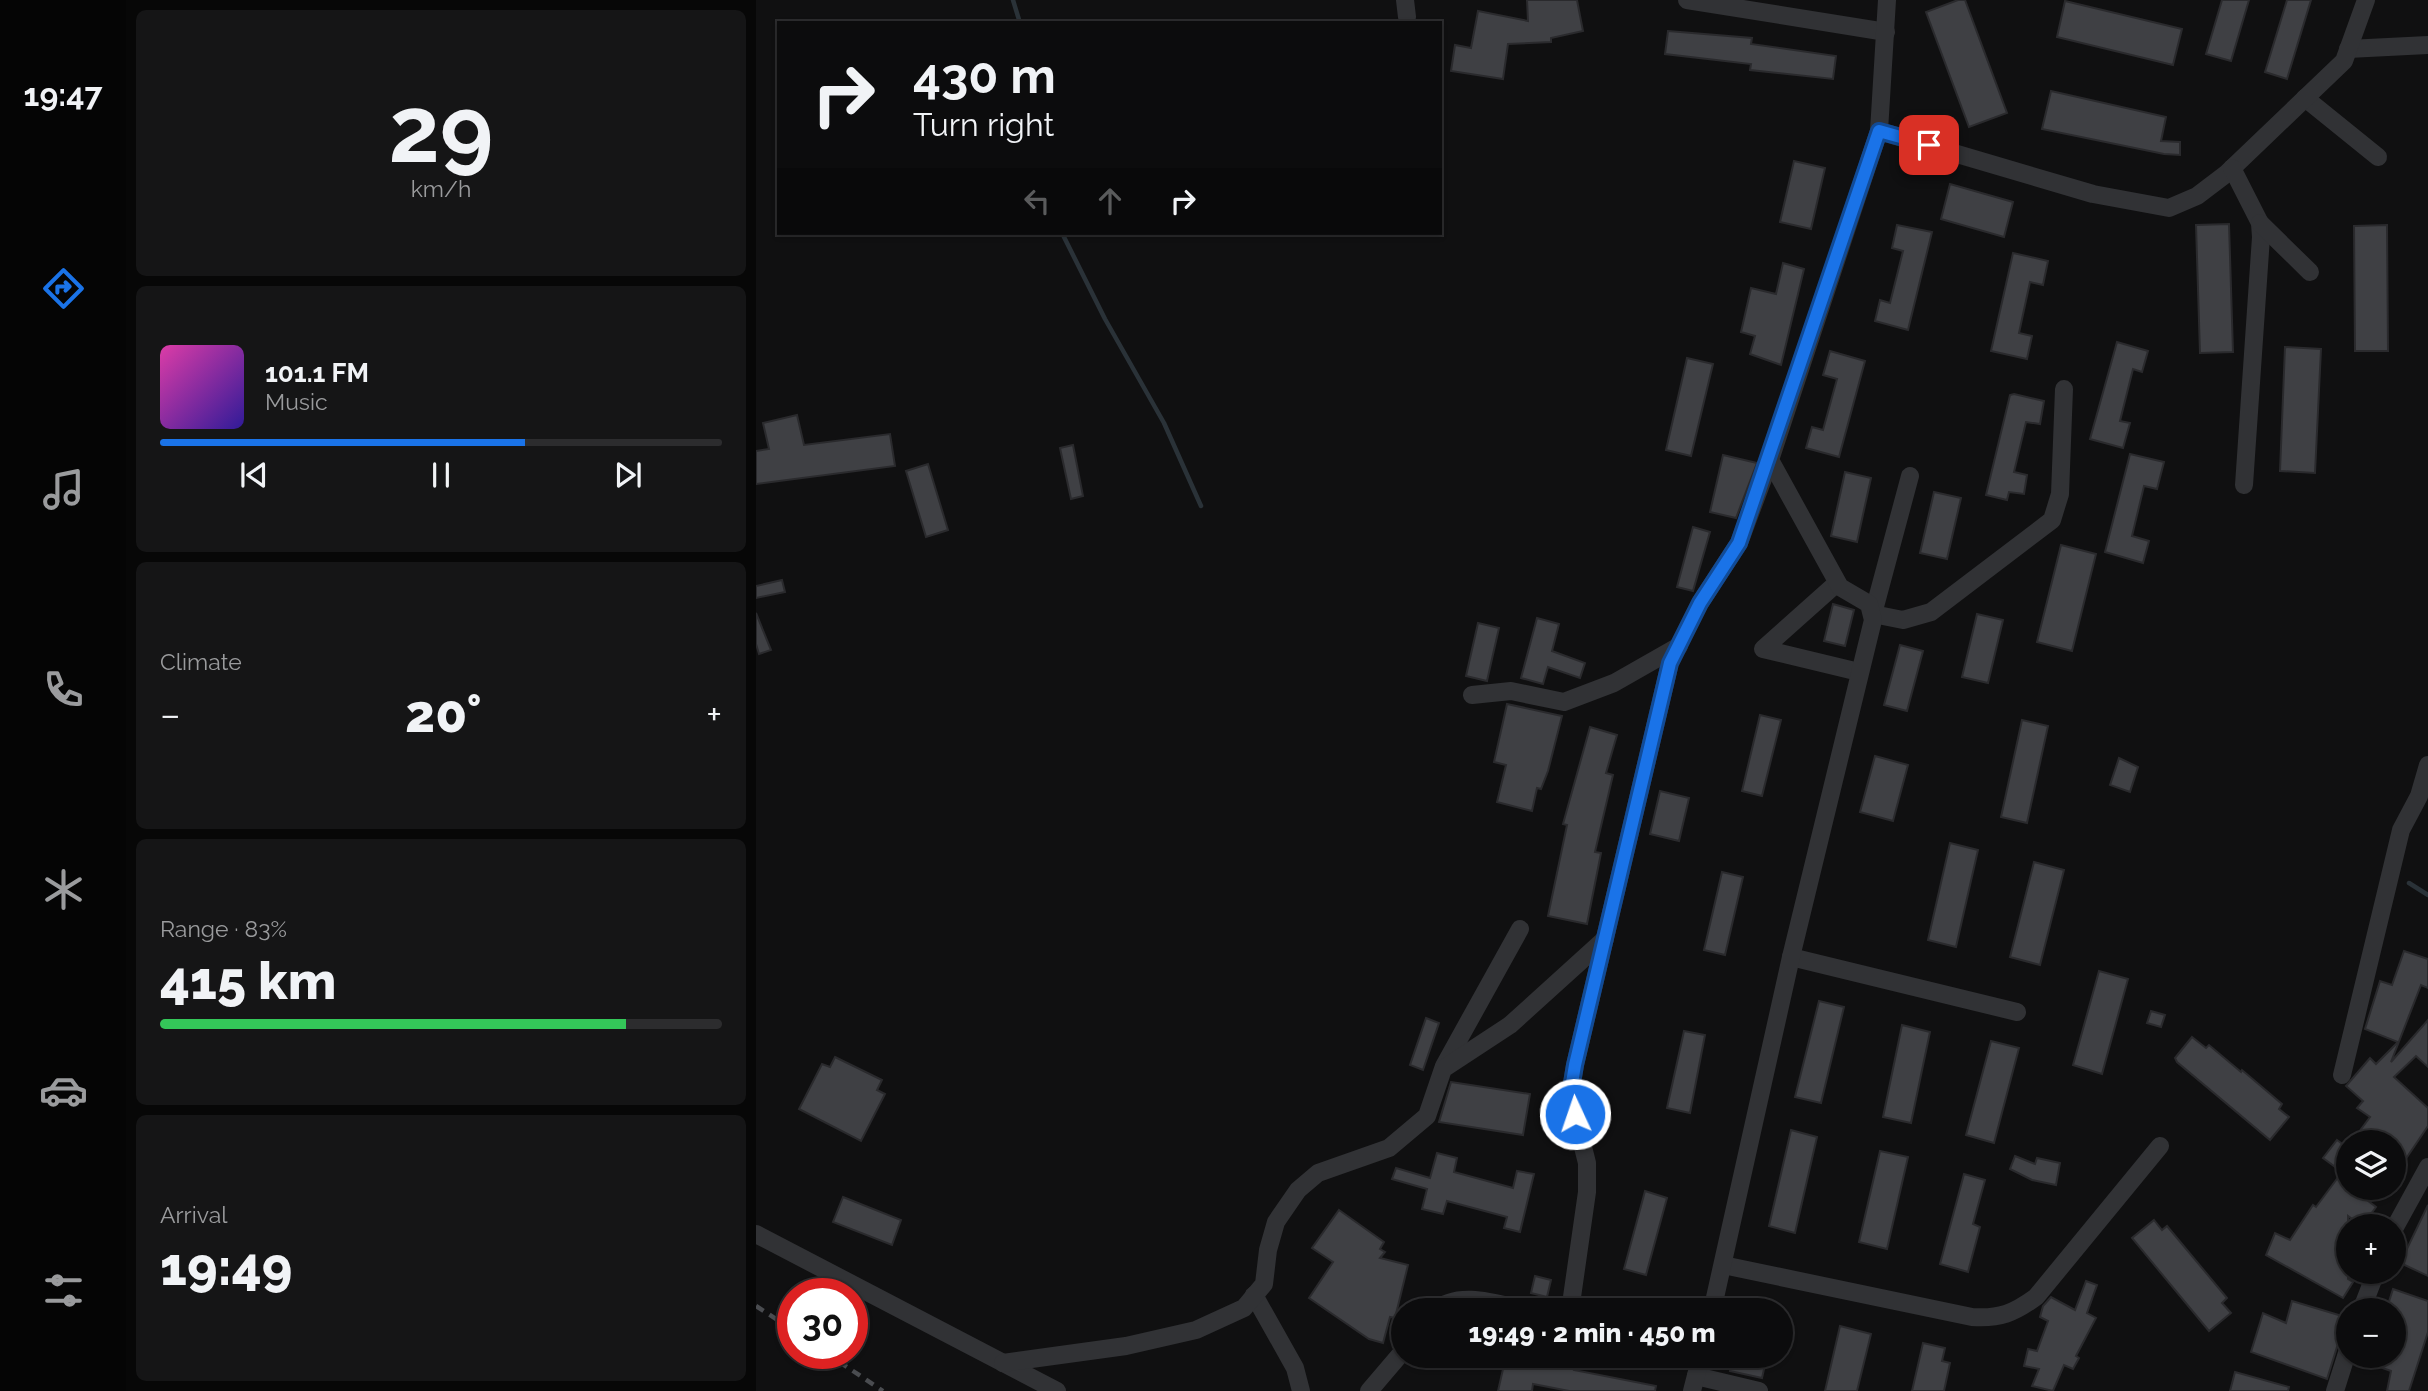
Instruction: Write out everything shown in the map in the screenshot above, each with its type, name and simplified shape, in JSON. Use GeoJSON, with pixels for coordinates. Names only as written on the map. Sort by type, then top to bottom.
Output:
{"type":"FeatureCollection","features":[{"type":"Feature","properties":{"kind":"street"},"geometry":{"type":"LineString","coordinates":[[1687,0],[1886,32]]}},
{"type":"Feature","properties":{"kind":"street"},"geometry":{"type":"LineString","coordinates":[[1572,1298],[1587,1192],[1587,1163],[1570,1095],[1670,663],[1700,603],[1739,543],[1770,460],[1879,131],[1887,0]]}},
{"type":"Feature","properties":{"kind":"street"},"geometry":{"type":"LineString","coordinates":[[1879,131],[2093,194],[2149,207],[2169,208],[2197,196],[2232,168],[2344,61],[2366,0]]}},
{"type":"Feature","properties":{"kind":"street"},"geometry":{"type":"LineString","coordinates":[[2348,49],[2428,45]]}},
{"type":"Feature","properties":{"kind":"street"},"geometry":{"type":"LineString","coordinates":[[2305,98],[2378,156]]}},
{"type":"Feature","properties":{"kind":"street"},"geometry":{"type":"LineString","coordinates":[[2232,168],[2260,223],[2310,272]]}},
{"type":"Feature","properties":{"kind":"street"},"geometry":{"type":"LineString","coordinates":[[2244,485],[2261,266],[2260,223]]}},
{"type":"Feature","properties":{"kind":"street"},"geometry":{"type":"LineString","coordinates":[[1873,614],[1903,620],[1931,612],[2052,520],[2060,494],[2064,389]]}},
{"type":"Feature","properties":{"kind":"street"},"geometry":{"type":"LineString","coordinates":[[1770,460],[1837,583],[1869,604],[1873,614]]}},
{"type":"Feature","properties":{"kind":"street"},"geometry":{"type":"LineString","coordinates":[[1715,1298],[1791,957],[1873,614],[1910,476]]}},
{"type":"Feature","properties":{"kind":"street"},"geometry":{"type":"LineString","coordinates":[[1837,583],[1763,649],[1859,672]]}},
{"type":"Feature","properties":{"kind":"street"},"geometry":{"type":"LineString","coordinates":[[1472,695],[1511,691],[1564,702],[1614,683],[1679,646]]}},
{"type":"Feature","properties":{"kind":"street"},"geometry":{"type":"LineString","coordinates":[[2342,1075],[2401,830],[2419,796],[2428,765]]}},
{"type":"Feature","properties":{"kind":"street"},"geometry":{"type":"LineString","coordinates":[[1003,1363],[1126,1346],[1196,1330],[1244,1308],[1264,1284],[1268,1250],[1276,1222],[1298,1190],[1318,1172],[1389,1148],[1427,1116],[1443,1069],[1520,929]]}},
{"type":"Feature","properties":{"kind":"street"},"geometry":{"type":"LineString","coordinates":[[1443,1069],[1510,1025],[1605,939]]}},
{"type":"Feature","properties":{"kind":"street"},"geometry":{"type":"LineString","coordinates":[[1791,957],[2017,1012]]}},
{"type":"Feature","properties":{"kind":"street"},"geometry":{"type":"LineString","coordinates":[[1723,1265],[1972,1317],[1997,1319],[2017,1311],[2036,1297],[2160,1146]]}},
{"type":"Feature","properties":{"kind":"street"},"geometry":{"type":"LineString","coordinates":[[2402,1214],[2428,1167]]}},
{"type":"Feature","properties":{"kind":"street"},"geometry":{"type":"LineString","coordinates":[[756,1234],[1057,1391]]}},
{"type":"Feature","properties":{"kind":"street"},"geometry":{"type":"LineString","coordinates":[[1254,1295],[1295,1368],[1301,1391]]}},
{"type":"Feature","properties":{"kind":"street"},"geometry":{"type":"LineString","coordinates":[[1369,1391],[1391,1365]]}},
{"type":"Feature","properties":{"kind":"street"},"geometry":{"type":"LineString","coordinates":[[2336,1391],[2343,1368]]}},
{"type":"Feature","properties":{"kind":"street"},"geometry":{"type":"LineString","coordinates":[[1694,1384],[1759,1391]]}},
{"type":"Feature","properties":{"kind":"building"},"geometry":{"type":"Polygon","coordinates":[[[1527,0],[1577,0],[1583,31],[1551,38],[1551,42],[1508,44],[1503,79],[1451,71],[1455,45],[1471,48],[1478,11],[1528,21],[1527,0]]]}},
{"type":"Feature","properties":{"kind":"building"},"geometry":{"type":"Polygon","coordinates":[[[1965,0],[2007,113],[1969,127],[1926,12],[1965,0]]]}},
{"type":"Feature","properties":{"kind":"building"},"geometry":{"type":"Polygon","coordinates":[[[2222,0],[2249,0],[2231,61],[2206,54],[2222,0]]]}},
{"type":"Feature","properties":{"kind":"building"},"geometry":{"type":"Polygon","coordinates":[[[2287,0],[2311,0],[2287,79],[2265,72],[2287,0]]]}},
{"type":"Feature","properties":{"kind":"building"},"geometry":{"type":"Polygon","coordinates":[[[2065,1],[2182,29],[2173,65],[2057,37],[2065,1]]]}},
{"type":"Feature","properties":{"kind":"building"},"geometry":{"type":"Polygon","coordinates":[[[1668,31],[1752,38],[1751,44],[1836,56],[1833,79],[1750,70],[1751,64],[1665,54],[1668,31]]]}},
{"type":"Feature","properties":{"kind":"building"},"geometry":{"type":"Polygon","coordinates":[[[2051,91],[2166,117],[2161,141],[2180,142],[2180,155],[2042,129],[2051,91]]]}},
{"type":"Feature","properties":{"kind":"building"},"geometry":{"type":"Polygon","coordinates":[[[1794,161],[1825,168],[1811,229],[1780,222],[1794,161]]]}},
{"type":"Feature","properties":{"kind":"building"},"geometry":{"type":"Polygon","coordinates":[[[1950,184],[2013,202],[2004,237],[1941,219],[1950,184]]]}},
{"type":"Feature","properties":{"kind":"building"},"geometry":{"type":"Polygon","coordinates":[[[2229,224],[2233,352],[2200,353],[2196,225],[2229,224]]]}},
{"type":"Feature","properties":{"kind":"building"},"geometry":{"type":"Polygon","coordinates":[[[1897,225],[1932,232],[1908,330],[1875,321],[1880,300],[1890,303],[1903,251],[1892,248],[1897,225]]]}},
{"type":"Feature","properties":{"kind":"building"},"geometry":{"type":"Polygon","coordinates":[[[2387,225],[2388,351],[2355,351],[2354,226],[2387,225]]]}},
{"type":"Feature","properties":{"kind":"building"},"geometry":{"type":"Polygon","coordinates":[[[2013,253],[2048,261],[2043,285],[2030,282],[2019,333],[2032,336],[2027,359],[1991,351],[2013,253]]]}},
{"type":"Feature","properties":{"kind":"building"},"geometry":{"type":"Polygon","coordinates":[[[1783,263],[1804,269],[1781,365],[1750,354],[1755,336],[1741,332],[1751,288],[1776,294],[1783,263]]]}},
{"type":"Feature","properties":{"kind":"building"},"geometry":{"type":"Polygon","coordinates":[[[2117,342],[2148,351],[2142,372],[2133,369],[2120,421],[2130,423],[2123,448],[2090,439],[2117,342]]]}},
{"type":"Feature","properties":{"kind":"building"},"geometry":{"type":"Polygon","coordinates":[[[2285,347],[2321,349],[2315,473],[2280,471],[2285,347]]]}},
{"type":"Feature","properties":{"kind":"building"},"geometry":{"type":"Polygon","coordinates":[[[1830,351],[1865,361],[1839,457],[1806,448],[1812,427],[1823,430],[1837,379],[1823,375],[1830,351]]]}},
{"type":"Feature","properties":{"kind":"building"},"geometry":{"type":"Polygon","coordinates":[[[1687,358],[1713,364],[1691,456],[1666,450],[1687,358]]]}},
{"type":"Feature","properties":{"kind":"building"},"geometry":{"type":"Polygon","coordinates":[[[2010,395],[2044,401],[2040,424],[2026,422],[2014,472],[2027,475],[2024,494],[2009,492],[2007,500],[1986,495],[2010,395]]]}},
{"type":"Feature","properties":{"kind":"building"},"geometry":{"type":"Polygon","coordinates":[[[797,415],[804,445],[890,434],[895,466],[756,484],[756,451],[769,449],[763,423],[797,415]]]}},
{"type":"Feature","properties":{"kind":"building"},"geometry":{"type":"Polygon","coordinates":[[[1073,445],[1083,496],[1071,499],[1060,448],[1073,445]]]}},
{"type":"Feature","properties":{"kind":"building"},"geometry":{"type":"Polygon","coordinates":[[[2130,454],[2164,462],[2157,489],[2144,486],[2132,536],[2149,541],[2143,563],[2105,552],[2130,454]]]}},
{"type":"Feature","properties":{"kind":"building"},"geometry":{"type":"Polygon","coordinates":[[[1723,455],[1757,463],[1736,518],[1710,512],[1723,455]]]}},
{"type":"Feature","properties":{"kind":"building"},"geometry":{"type":"Polygon","coordinates":[[[928,464],[948,530],[926,537],[906,471],[928,464]]]}},
{"type":"Feature","properties":{"kind":"building"},"geometry":{"type":"Polygon","coordinates":[[[1845,472],[1871,478],[1857,542],[1831,536],[1845,472]]]}},
{"type":"Feature","properties":{"kind":"building"},"geometry":{"type":"Polygon","coordinates":[[[1934,492],[1961,498],[1947,559],[1920,553],[1934,492]]]}},
{"type":"Feature","properties":{"kind":"building"},"geometry":{"type":"Polygon","coordinates":[[[1693,527],[1710,532],[1693,591],[1677,587],[1693,527]]]}},
{"type":"Feature","properties":{"kind":"building"},"geometry":{"type":"Polygon","coordinates":[[[2061,545],[2096,554],[2072,651],[2037,642],[2061,545]]]}},
{"type":"Feature","properties":{"kind":"building"},"geometry":{"type":"Polygon","coordinates":[[[782,580],[785,592],[756,598],[756,586],[782,580]]]}},
{"type":"Feature","properties":{"kind":"building"},"geometry":{"type":"Polygon","coordinates":[[[1833,604],[1854,610],[1845,646],[1824,641],[1833,604]]]}},
{"type":"Feature","properties":{"kind":"building"},"geometry":{"type":"Polygon","coordinates":[[[756,613],[771,650],[759,654],[756,644],[756,613]]]}},
{"type":"Feature","properties":{"kind":"building"},"geometry":{"type":"Polygon","coordinates":[[[1977,614],[2003,620],[1988,683],[1962,677],[1977,614]]]}},
{"type":"Feature","properties":{"kind":"building"},"geometry":{"type":"Polygon","coordinates":[[[1537,618],[1559,624],[1552,651],[1585,663],[1580,678],[1548,667],[1543,684],[1521,678],[1537,618]]]}},
{"type":"Feature","properties":{"kind":"building"},"geometry":{"type":"Polygon","coordinates":[[[1478,623],[1499,628],[1487,681],[1466,676],[1478,623]]]}},
{"type":"Feature","properties":{"kind":"building"},"geometry":{"type":"Polygon","coordinates":[[[1900,645],[1923,651],[1907,711],[1884,705],[1900,645]]]}},
{"type":"Feature","properties":{"kind":"building"},"geometry":{"type":"Polygon","coordinates":[[[1507,704],[1562,716],[1548,771],[1541,789],[1537,788],[1532,811],[1497,802],[1506,765],[1494,762],[1507,704]]]}},
{"type":"Feature","properties":{"kind":"building"},"geometry":{"type":"Polygon","coordinates":[[[1760,715],[1781,720],[1762,796],[1742,791],[1760,715]]]}},
{"type":"Feature","properties":{"kind":"building"},"geometry":{"type":"Polygon","coordinates":[[[2022,720],[2048,726],[2027,823],[2001,817],[2022,720]]]}},
{"type":"Feature","properties":{"kind":"building"},"geometry":{"type":"Polygon","coordinates":[[[1590,727],[1617,735],[1606,773],[1613,775],[1595,852],[1601,853],[1587,924],[1548,916],[1567,825],[1563,824],[1590,727]]]}},
{"type":"Feature","properties":{"kind":"building"},"geometry":{"type":"Polygon","coordinates":[[[1875,756],[1908,765],[1893,821],[1860,812],[1875,756]]]}},
{"type":"Feature","properties":{"kind":"building"},"geometry":{"type":"Polygon","coordinates":[[[2119,758],[2138,767],[2130,792],[2110,785],[2119,758]]]}},
{"type":"Feature","properties":{"kind":"building"},"geometry":{"type":"Polygon","coordinates":[[[1660,791],[1689,798],[1679,841],[1650,834],[1660,791]]]}},
{"type":"Feature","properties":{"kind":"building"},"geometry":{"type":"Polygon","coordinates":[[[1950,843],[1978,850],[1956,947],[1928,940],[1950,843]]]}},
{"type":"Feature","properties":{"kind":"building"},"geometry":{"type":"Polygon","coordinates":[[[2034,862],[2064,870],[2040,965],[2010,957],[2034,862]]]}},
{"type":"Feature","properties":{"kind":"building"},"geometry":{"type":"Polygon","coordinates":[[[1722,872],[1743,877],[1725,955],[1704,950],[1722,872]]]}},
{"type":"Feature","properties":{"kind":"building"},"geometry":{"type":"Polygon","coordinates":[[[2404,951],[2428,959],[2428,988],[2421,985],[2391,1062],[2428,1020],[2428,1067],[2416,1056],[2394,1077],[2428,1108],[2428,1126],[2406,1159],[2406,1130],[2360,1130],[2370,1117],[2357,1108],[2363,1101],[2346,1086],[2370,1058],[2376,1064],[2398,1042],[2365,1029],[2380,981],[2392,985],[2404,951]]]}},
{"type":"Feature","properties":{"kind":"building"},"geometry":{"type":"Polygon","coordinates":[[[2099,971],[2128,979],[2102,1074],[2073,1065],[2099,971]]]}},
{"type":"Feature","properties":{"kind":"building"},"geometry":{"type":"Polygon","coordinates":[[[1819,1001],[1844,1007],[1821,1103],[1795,1097],[1819,1001]]]}},
{"type":"Feature","properties":{"kind":"building"},"geometry":{"type":"Polygon","coordinates":[[[2151,1011],[2165,1015],[2161,1027],[2147,1023],[2151,1011]]]}},
{"type":"Feature","properties":{"kind":"building"},"geometry":{"type":"Polygon","coordinates":[[[1426,1018],[1439,1023],[1423,1070],[1410,1065],[1426,1018]]]}},
{"type":"Feature","properties":{"kind":"building"},"geometry":{"type":"Polygon","coordinates":[[[1902,1025],[1930,1032],[1911,1123],[1883,1117],[1902,1025]]]}},
{"type":"Feature","properties":{"kind":"building"},"geometry":{"type":"Polygon","coordinates":[[[1684,1031],[1705,1035],[1690,1113],[1667,1108],[1684,1031]]]}},
{"type":"Feature","properties":{"kind":"building"},"geometry":{"type":"Polygon","coordinates":[[[2192,1037],[2206,1048],[2209,1045],[2282,1104],[2279,1109],[2289,1117],[2270,1140],[2177,1062],[2175,1058],[2192,1037]]]}},
{"type":"Feature","properties":{"kind":"building"},"geometry":{"type":"Polygon","coordinates":[[[1991,1041],[2019,1048],[1994,1143],[1966,1135],[1991,1041]]]}},
{"type":"Feature","properties":{"kind":"building"},"geometry":{"type":"Polygon","coordinates":[[[835,1057],[882,1080],[877,1090],[885,1094],[861,1141],[799,1109],[822,1064],[830,1067],[835,1057]]]}},
{"type":"Feature","properties":{"kind":"building"},"geometry":{"type":"Polygon","coordinates":[[[1451,1082],[1530,1094],[1523,1135],[1439,1122],[1451,1082]]]}},
{"type":"Feature","properties":{"kind":"building"},"geometry":{"type":"Polygon","coordinates":[[[1791,1130],[1817,1137],[1795,1233],[1769,1226],[1791,1130]]]}},
{"type":"Feature","properties":{"kind":"building"},"geometry":{"type":"Polygon","coordinates":[[[2336,1141],[2336,1168],[2323,1158],[2336,1141]]]}},
{"type":"Feature","properties":{"kind":"building"},"geometry":{"type":"Polygon","coordinates":[[[1880,1151],[1908,1157],[1887,1249],[1859,1242],[1880,1151]]]}},
{"type":"Feature","properties":{"kind":"building"},"geometry":{"type":"Polygon","coordinates":[[[1437,1153],[1457,1158],[1454,1172],[1513,1188],[1517,1171],[1534,1174],[1520,1232],[1504,1228],[1507,1217],[1447,1201],[1443,1214],[1422,1209],[1427,1189],[1392,1179],[1396,1168],[1430,1178],[1437,1153]]]}},
{"type":"Feature","properties":{"kind":"building"},"geometry":{"type":"Polygon","coordinates":[[[2015,1156],[2035,1164],[2037,1158],[2060,1163],[2056,1185],[2032,1180],[2010,1169],[2015,1156]]]}},
{"type":"Feature","properties":{"kind":"building"},"geometry":{"type":"Polygon","coordinates":[[[1964,1174],[1985,1180],[1973,1224],[1980,1227],[1968,1272],[1940,1264],[1964,1174]]]}},
{"type":"Feature","properties":{"kind":"building"},"geometry":{"type":"Polygon","coordinates":[[[2336,1180],[2336,1200],[2367,1200],[2376,1207],[2371,1214],[2336,1214],[2336,1284],[2352,1284],[2343,1298],[2266,1255],[2275,1233],[2290,1240],[2313,1205],[2316,1207],[2336,1180]]]}},
{"type":"Feature","properties":{"kind":"building"},"geometry":{"type":"Polygon","coordinates":[[[1645,1191],[1667,1198],[1646,1275],[1624,1269],[1645,1191]]]}},
{"type":"Feature","properties":{"kind":"building"},"geometry":{"type":"Polygon","coordinates":[[[843,1197],[901,1220],[892,1245],[833,1222],[843,1197]]]}},
{"type":"Feature","properties":{"kind":"building"},"geometry":{"type":"Polygon","coordinates":[[[2428,1205],[2428,1276],[2406,1266],[2406,1251],[2428,1205]]]}},
{"type":"Feature","properties":{"kind":"building"},"geometry":{"type":"Polygon","coordinates":[[[1339,1210],[1384,1242],[1380,1249],[1385,1252],[1380,1258],[1408,1265],[1400,1298],[1391,1298],[1391,1317],[1383,1343],[1369,1339],[1309,1298],[1333,1262],[1312,1248],[1339,1210]]]}},
{"type":"Feature","properties":{"kind":"building"},"geometry":{"type":"Polygon","coordinates":[[[2154,1220],[2162,1230],[2167,1226],[2227,1298],[2222,1303],[2231,1313],[2209,1331],[2132,1238],[2154,1220]]]}},
{"type":"Feature","properties":{"kind":"building"},"geometry":{"type":"Polygon","coordinates":[[[1535,1276],[1551,1280],[1547,1297],[1531,1293],[1535,1276]]]}},
{"type":"Feature","properties":{"kind":"building"},"geometry":{"type":"Polygon","coordinates":[[[2086,1281],[2097,1285],[2087,1313],[2096,1318],[2076,1356],[2079,1358],[2073,1369],[2064,1365],[2053,1391],[2032,1386],[2039,1369],[2024,1366],[2028,1349],[2037,1351],[2048,1321],[2040,1317],[2043,1306],[2051,1297],[2075,1310],[2086,1281]]]}},
{"type":"Feature","properties":{"kind":"building"},"geometry":{"type":"Polygon","coordinates":[[[2393,1289],[2428,1301],[2428,1332],[2409,1391],[2387,1391],[2391,1371],[2382,1368],[2406,1368],[2406,1298],[2390,1298],[2393,1289]]]}},
{"type":"Feature","properties":{"kind":"building"},"geometry":{"type":"Polygon","coordinates":[[[2292,1301],[2336,1314],[2336,1350],[2327,1379],[2251,1352],[2263,1313],[2286,1323],[2292,1301]]]}},
{"type":"Feature","properties":{"kind":"building"},"geometry":{"type":"Polygon","coordinates":[[[1840,1326],[1871,1334],[1857,1391],[1825,1391],[1840,1326]]]}},
{"type":"Feature","properties":{"kind":"building"},"geometry":{"type":"Polygon","coordinates":[[[1923,1343],[1945,1348],[1942,1361],[1950,1363],[1944,1391],[1912,1391],[1923,1343]]]}},
{"type":"Feature","properties":{"kind":"building"},"geometry":{"type":"Polygon","coordinates":[[[1503,1368],[1574,1368],[1656,1386],[1655,1391],[1569,1391],[1533,1384],[1532,1391],[1498,1391],[1503,1368]]]}},
{"type":"Feature","properties":{"kind":"building"},"geometry":{"type":"Polygon","coordinates":[[[1731,1368],[1764,1368],[1762,1378],[1730,1371],[1731,1368]]]}},
{"type":"Feature","properties":{"kind":"building"},"geometry":{"type":"Polygon","coordinates":[[[2235,1372],[2289,1387],[2288,1391],[2230,1391],[2235,1372]]]}},
{"type":"Feature","properties":{"kind":"waterway"},"geometry":{"type":"LineString","coordinates":[[1013,0],[1019,21]]}},
{"type":"Feature","properties":{"kind":"waterway"},"geometry":{"type":"LineString","coordinates":[[1063,235],[1105,319],[1164,423],[1201,506]]}},
{"type":"Feature","properties":{"kind":"waterway"},"geometry":{"type":"LineString","coordinates":[[2409,883],[2428,895]]}},
{"type":"Feature","properties":{"kind":"railway"},"geometry":{"type":"LineString","coordinates":[[756,1306],[777,1320]]}},
{"type":"Feature","properties":{"kind":"railway"},"geometry":{"type":"LineString","coordinates":[[850,1369],[883,1391]]}},
{"type":"Feature","properties":{"kind":"route"},"geometry":{"type":"LineString","coordinates":[[1575,1114],[1570,1095],[1575,1065],[1670,663],[1700,603],[1739,543],[1770,460],[1879,131],[1929,145]]}}]}
